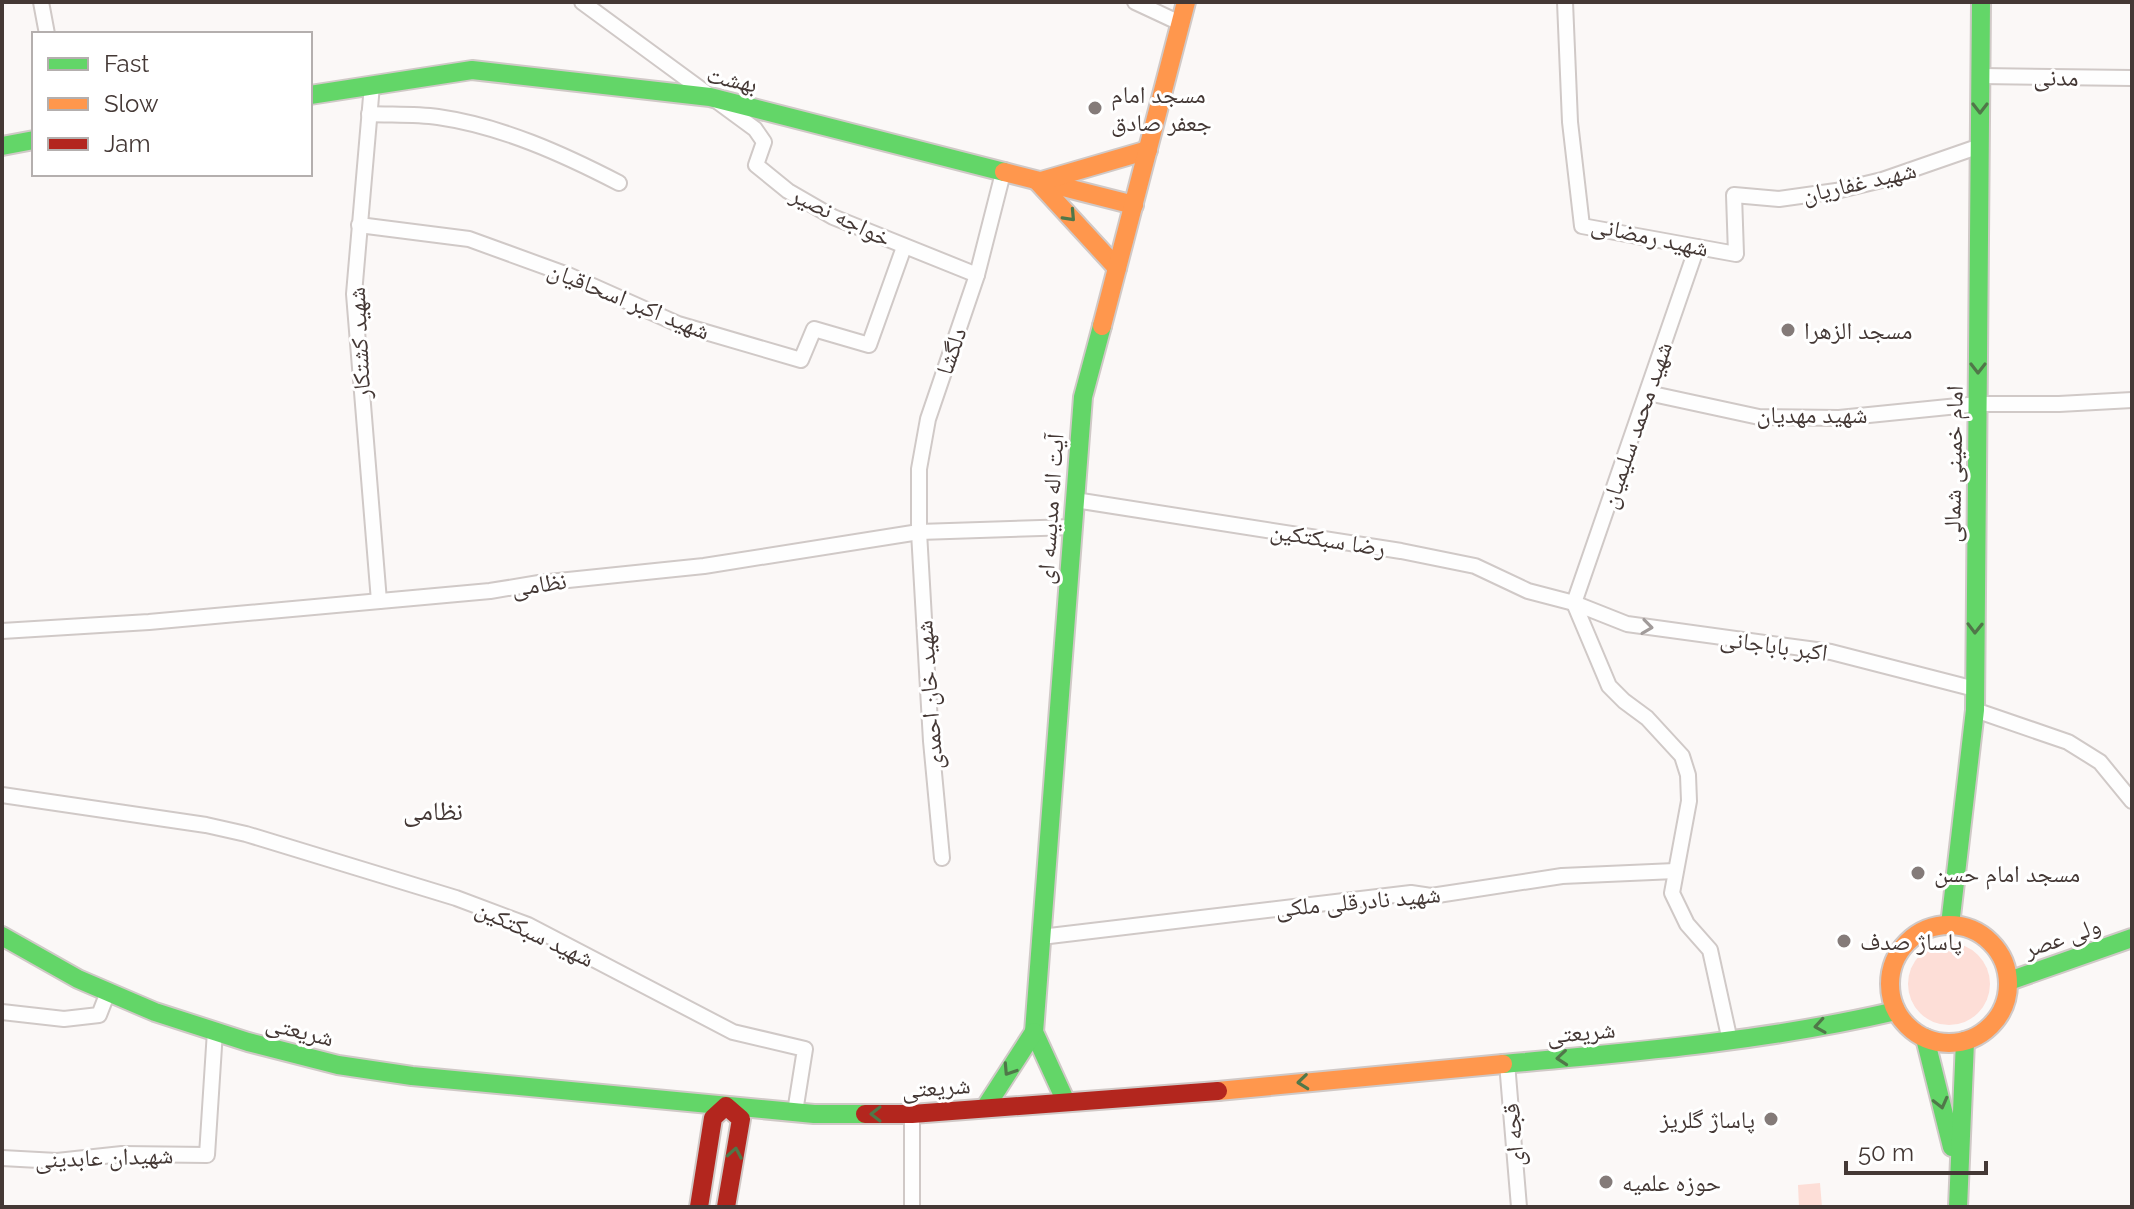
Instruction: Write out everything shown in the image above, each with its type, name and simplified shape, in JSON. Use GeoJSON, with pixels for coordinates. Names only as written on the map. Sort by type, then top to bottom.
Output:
{"type":"FeatureCollection","features":[{"type":"Feature","properties":{"kind":"main road","name":"آیت اله مدیسه ای"},"geometry":{"type":"LineString","coordinates":[[1034,1032],[1083,397],[1186,2]]}},
{"type":"Feature","properties":{"kind":"main road","name":"امام خمینی شمالی"},"geometry":{"type":"LineString","coordinates":[[1950,925],[1975,710],[1981,2]]}},
{"type":"Feature","properties":{"kind":"main road","name":"بهشت"},"geometry":{"type":"LineString","coordinates":[[312,95],[472,70],[710,97],[1134,205]]}},
{"type":"Feature","properties":{"kind":"main road"},"geometry":{"type":"LineString","coordinates":[[2,146],[32,140]]}},
{"type":"Feature","properties":{"kind":"main road"},"geometry":{"type":"LineString","coordinates":[[1117,268],[1038,182],[1148,150]]}},
{"type":"Feature","properties":{"kind":"main road"},"geometry":{"type":"LineString","coordinates":[[1950,925],[1967,928],[1983,936],[1996,948],[2005,963],[2009,981],[2006,1001],[1998,1018],[1983,1032],[1965,1041],[1938,1042],[1908,1027],[1896,1011],[1890,992],[1891,971],[1899,953],[1912,938],[1930,928],[1950,925]]}},
{"type":"Feature","properties":{"kind":"main road","name":"شریعتی"},"geometry":{"type":"LineString","coordinates":[[2,936],[78,979],[155,1012],[338,1065],[412,1076],[795,1112],[912,1114],[1150,1097],[1696,1046],[1844,1023],[1896,1011]]}},
{"type":"Feature","properties":{"kind":"main road","name":"ولی عصر"},"geometry":{"type":"LineString","coordinates":[[2009,981],[2132,938]]}},
{"type":"Feature","properties":{"kind":"main road"},"geometry":{"type":"LineString","coordinates":[[1034,1032],[1066,1102]]}},
{"type":"Feature","properties":{"kind":"main road"},"geometry":{"type":"LineString","coordinates":[[985,1108],[1034,1032]]}},
{"type":"Feature","properties":{"kind":"main road"},"geometry":{"type":"LineString","coordinates":[[1925,1038],[1958,1168]]}},
{"type":"Feature","properties":{"kind":"main road"},"geometry":{"type":"LineString","coordinates":[[1958,1207],[1965,1041]]}},
{"type":"Feature","properties":{"kind":"main road"},"geometry":{"type":"LineString","coordinates":[[699,1207],[713,1118],[726,1106],[741,1119],[726,1207]]}},
{"type":"Feature","properties":{"kind":"street"},"geometry":{"type":"LineString","coordinates":[[41,2],[47,32]]}},
{"type":"Feature","properties":{"kind":"street"},"geometry":{"type":"LineString","coordinates":[[582,2],[710,97]]}},
{"type":"Feature","properties":{"kind":"street"},"geometry":{"type":"LineString","coordinates":[[1135,2],[1180,23]]}},
{"type":"Feature","properties":{"kind":"street","name":"شهید رمضانی"},"geometry":{"type":"LineString","coordinates":[[1565,2],[1570,122],[1582,226],[1736,254],[1734,195]]}},
{"type":"Feature","properties":{"kind":"street","name":"مدنی"},"geometry":{"type":"LineString","coordinates":[[1981,76],[2132,78]]}},
{"type":"Feature","properties":{"kind":"street","name":"شهید کشتکار"},"geometry":{"type":"LineString","coordinates":[[372,85],[354,294],[379,601]]}},
{"type":"Feature","properties":{"kind":"street","name":"خواجه نصیر"},"geometry":{"type":"LineString","coordinates":[[710,97],[755,129],[764,142],[756,165],[788,191],[833,217],[977,275]]}},
{"type":"Feature","properties":{"kind":"street"},"geometry":{"type":"LineString","coordinates":[[369,114],[439,117],[493,130],[580,163],[619,183]]}},
{"type":"Feature","properties":{"kind":"street","name":"شهید غفاریان"},"geometry":{"type":"LineString","coordinates":[[1734,195],[1779,199],[1836,191],[1882,180],[1980,146]]}},
{"type":"Feature","properties":{"kind":"street","name":"دلگشا"},"geometry":{"type":"LineString","coordinates":[[919,532],[919,469],[928,419],[977,275],[1003,173]]}},
{"type":"Feature","properties":{"kind":"street","name":"شهید اکبر اسحاقیان"},"geometry":{"type":"LineString","coordinates":[[359,225],[469,239],[568,275],[678,324],[801,360],[814,329],[869,345],[904,247]]}},
{"type":"Feature","properties":{"kind":"street","name":"شهید محمد سلیمیان"},"geometry":{"type":"LineString","coordinates":[[1574,603],[1697,247]]}},
{"type":"Feature","properties":{"kind":"street","name":"شهید مهدیان"},"geometry":{"type":"LineString","coordinates":[[1648,393],[1759,417],[1839,418],[1978,404],[2132,400]]}},
{"type":"Feature","properties":{"kind":"street","name":"رضا سبکتکین"},"geometry":{"type":"LineString","coordinates":[[1075,500],[1401,551],[1475,566],[1528,591],[1574,603]]}},
{"type":"Feature","properties":{"kind":"street","name":"نظامی"},"geometry":{"type":"LineString","coordinates":[[2,631],[149,622],[490,591],[704,566],[919,532],[1073,527]]}},
{"type":"Feature","properties":{"kind":"street","name":"شهید خان احمدی"},"geometry":{"type":"LineString","coordinates":[[919,532],[931,741],[942,858]]}},
{"type":"Feature","properties":{"kind":"street"},"geometry":{"type":"LineString","coordinates":[[1574,603],[1609,686],[1647,718],[1682,756],[1688,775],[1689,801],[1672,893],[1687,924],[1710,950],[1730,1041]]}},
{"type":"Feature","properties":{"kind":"street","name":"اکبر باباجانی"},"geometry":{"type":"LineString","coordinates":[[1574,603],[1627,624],[1831,652],[1975,689]]}},
{"type":"Feature","properties":{"kind":"street"},"geometry":{"type":"LineString","coordinates":[[1975,710],[2068,742],[2100,762],[2132,801]]}},
{"type":"Feature","properties":{"kind":"street","name":"شهید سبکتکین"},"geometry":{"type":"LineString","coordinates":[[2,795],[246,834],[499,913],[528,925],[733,1032],[805,1049],[795,1112]]}},
{"type":"Feature","properties":{"kind":"street","name":"شهید نادرقلی ملکی"},"geometry":{"type":"LineString","coordinates":[[1041,937],[1411,893],[1431,896],[1562,876],[1675,871]]}},
{"type":"Feature","properties":{"kind":"street"},"geometry":{"type":"LineString","coordinates":[[2,1012],[64,1019],[99,1015],[108,992]]}},
{"type":"Feature","properties":{"kind":"street","name":"شهیدان عابدینی"},"geometry":{"type":"LineString","coordinates":[[2,1158],[57,1161],[122,1154],[207,1155],[215,1031]]}},
{"type":"Feature","properties":{"kind":"street","name":"قجه ای"},"geometry":{"type":"LineString","coordinates":[[1507,1063],[1519,1207]]}},
{"type":"Feature","properties":{"kind":"street"},"geometry":{"type":"LineString","coordinates":[[912,1114],[912,1207]]}},
{"type":"Feature","properties":{"kind":"shaded area"},"geometry":{"type":"Polygon","coordinates":[[[1949,943],[1965,946],[1978,955],[1987,968],[1990,984],[1987,1000],[1978,1013],[1965,1022],[1949,1025],[1933,1022],[1920,1013],[1911,1000],[1908,984],[1911,968],[1920,955],[1933,946],[1949,943]]]}},
{"type":"Feature","properties":{"kind":"shaded area"},"geometry":{"type":"Polygon","coordinates":[[[1820,1183],[1822,1207],[1799,1207],[1798,1185],[1820,1183]]]}},
{"type":"Feature","properties":{"kind":"traffic: fast"},"geometry":{"type":"LineString","coordinates":[[1950,925],[1975,710],[1981,2]]}},
{"type":"Feature","properties":{"kind":"traffic: fast"},"geometry":{"type":"LineString","coordinates":[[312,95],[472,70],[710,97],[1004,172]]}},
{"type":"Feature","properties":{"kind":"traffic: fast"},"geometry":{"type":"LineString","coordinates":[[2,146],[32,140]]}},
{"type":"Feature","properties":{"kind":"traffic: fast"},"geometry":{"type":"LineString","coordinates":[[1066,1102],[1034,1032],[1083,397],[1102,326]]}},
{"type":"Feature","properties":{"kind":"traffic: fast"},"geometry":{"type":"LineString","coordinates":[[2,936],[78,979],[155,1012],[248,1042],[338,1065],[412,1076],[814,1114],[865,1114]]}},
{"type":"Feature","properties":{"kind":"traffic: fast"},"geometry":{"type":"LineString","coordinates":[[2009,981],[2132,938]]}},
{"type":"Feature","properties":{"kind":"traffic: fast"},"geometry":{"type":"LineString","coordinates":[[1503,1064],[1750,1038],[1896,1011]]}},
{"type":"Feature","properties":{"kind":"traffic: fast"},"geometry":{"type":"LineString","coordinates":[[985,1108],[1034,1032]]}},
{"type":"Feature","properties":{"kind":"traffic: fast"},"geometry":{"type":"LineString","coordinates":[[1925,1038],[1952,1147]]}},
{"type":"Feature","properties":{"kind":"traffic: fast"},"geometry":{"type":"LineString","coordinates":[[1958,1207],[1965,1041]]}},
{"type":"Feature","properties":{"kind":"traffic: slow"},"geometry":{"type":"LineString","coordinates":[[1102,326],[1186,2]]}},
{"type":"Feature","properties":{"kind":"traffic: slow"},"geometry":{"type":"LineString","coordinates":[[1117,268],[1038,182],[1148,150]]}},
{"type":"Feature","properties":{"kind":"traffic: slow"},"geometry":{"type":"LineString","coordinates":[[1004,172],[1134,205]]}},
{"type":"Feature","properties":{"kind":"traffic: slow"},"geometry":{"type":"LineString","coordinates":[[1949,925],[1972,930],[1991,942],[2003,961],[2008,984],[2003,1007],[1991,1026],[1972,1038],[1949,1043],[1926,1038],[1907,1026],[1895,1007],[1890,984],[1895,961],[1907,942],[1926,930],[1949,925]]}},
{"type":"Feature","properties":{"kind":"traffic: slow"},"geometry":{"type":"LineString","coordinates":[[1218,1091],[1503,1064]]}},
{"type":"Feature","properties":{"kind":"traffic: jam"},"geometry":{"type":"LineString","coordinates":[[865,1114],[912,1114],[1218,1091]]}},
{"type":"Feature","properties":{"kind":"traffic: jam"},"geometry":{"type":"LineString","coordinates":[[699,1207],[713,1118],[726,1106],[741,1119],[726,1207]]}},
{"type":"Feature","properties":{"kind":"place","name":"مسجد امام جعفر صادق"},"geometry":{"type":"Point","coordinates":[1095,108]}},
{"type":"Feature","properties":{"kind":"place","name":"مسجد الزهرا"},"geometry":{"type":"Point","coordinates":[1788,330]}},
{"type":"Feature","properties":{"kind":"place","name":"مسجد امام حسن"},"geometry":{"type":"Point","coordinates":[1918,873]}},
{"type":"Feature","properties":{"kind":"place","name":"پاساژ صدف"},"geometry":{"type":"Point","coordinates":[1844,941]}},
{"type":"Feature","properties":{"kind":"place","name":"پاساژ گلریز"},"geometry":{"type":"Point","coordinates":[1771,1119]}},
{"type":"Feature","properties":{"kind":"place","name":"حوزه علمیه"},"geometry":{"type":"Point","coordinates":[1606,1182]}},
{"type":"Feature","properties":{"kind":"district","name":"نظامی"},"geometry":{"type":"Point","coordinates":[433,811]}}]}
